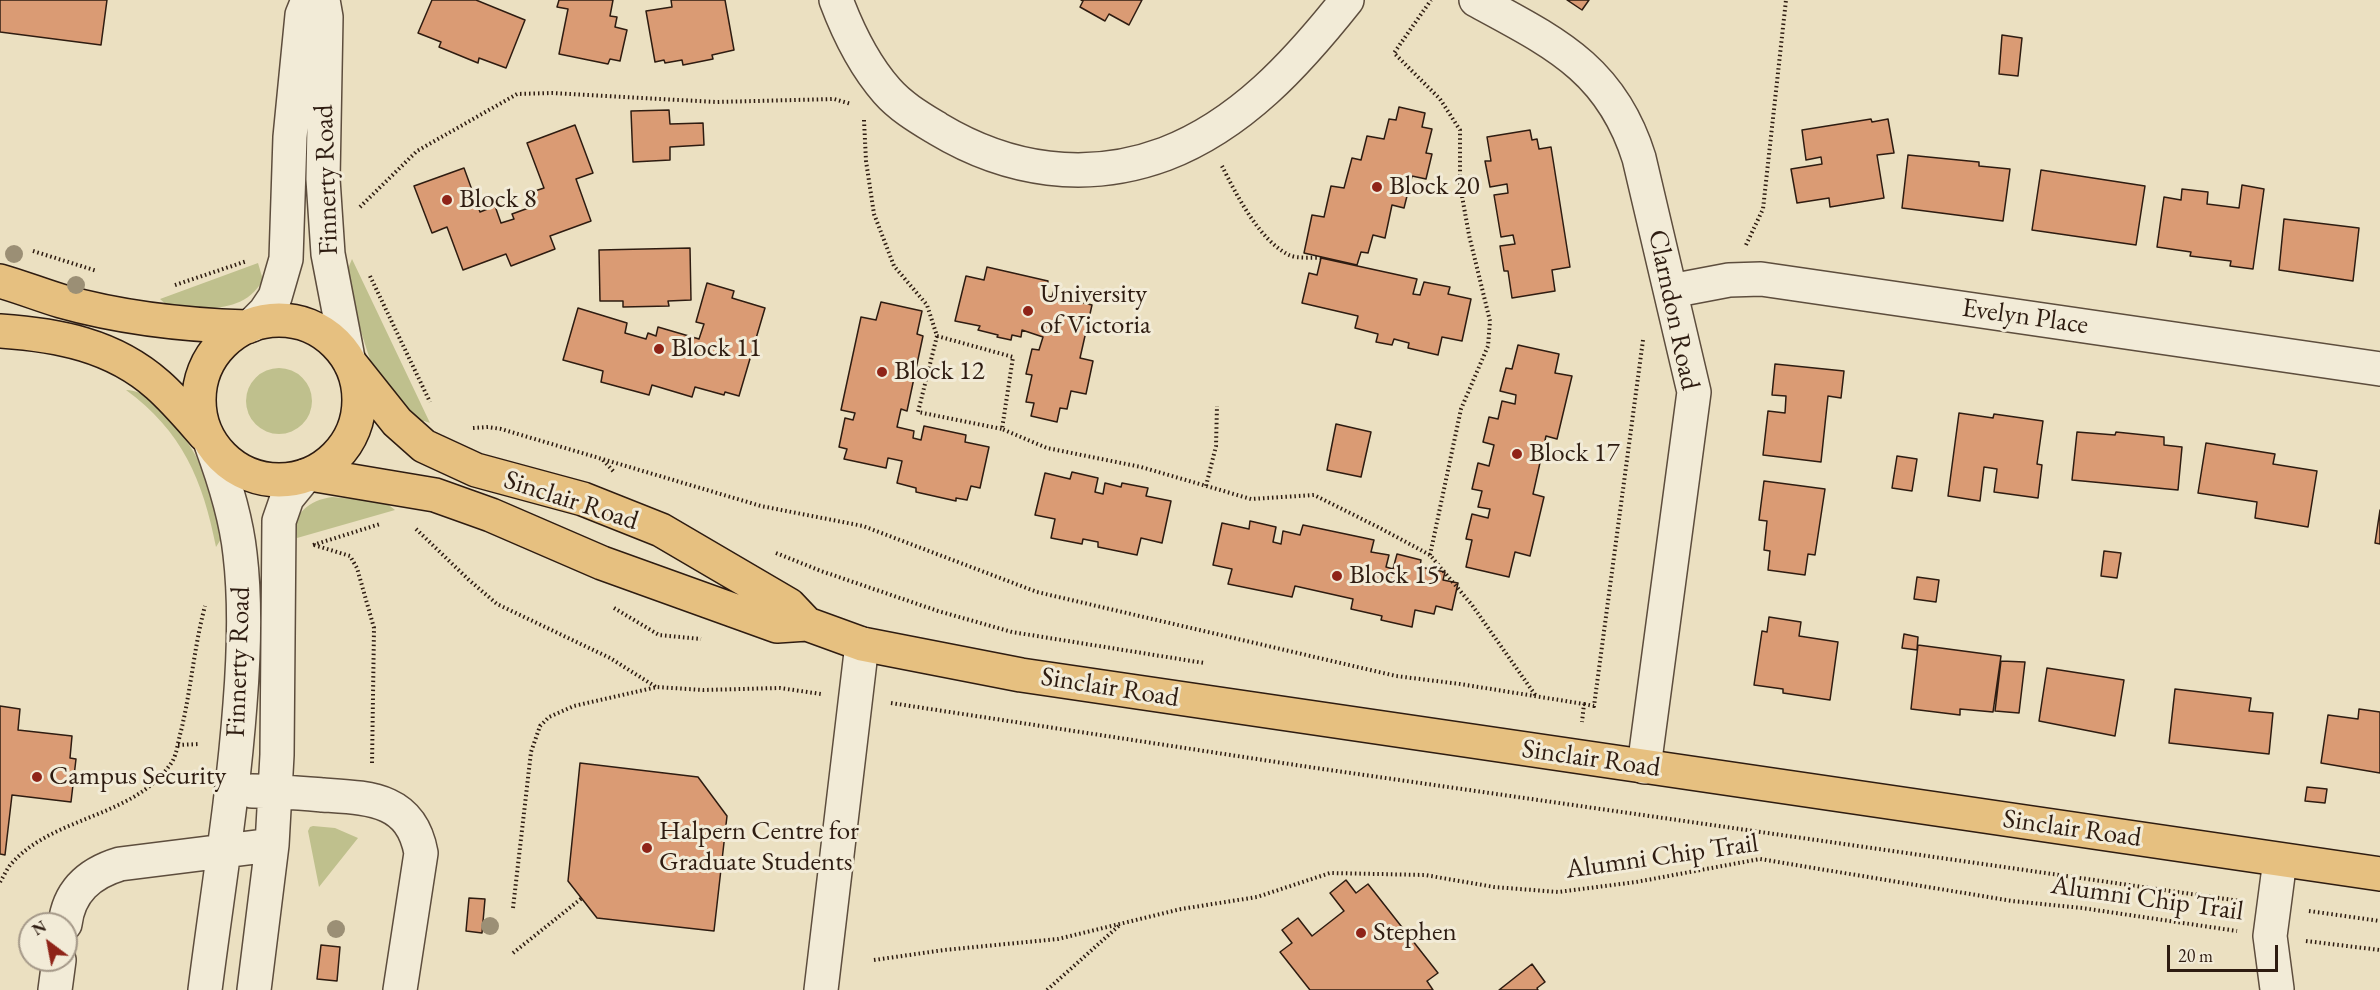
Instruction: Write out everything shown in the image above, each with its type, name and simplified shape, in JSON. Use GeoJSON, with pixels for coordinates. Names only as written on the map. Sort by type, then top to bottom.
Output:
{"type":"FeatureCollection","features":[{"type":"Feature","properties":{"kind":"main road"},"geometry":{"type":"LineString","coordinates":[[0,281],[62,301],[149,319],[198,325],[249,326],[273,320],[306,325],[325,334],[341,349],[349,361],[359,395],[358,417],[355,427],[338,456],[320,469],[308,475],[284,481],[252,476],[225,460],[159,385],[132,364],[110,353],[69,339],[0,331]]}},
{"type":"Feature","properties":{"kind":"main road"},"geometry":{"type":"LineString","coordinates":[[210,441],[198,407],[203,374],[213,354],[220,346],[228,338],[249,326]]}},
{"type":"Feature","properties":{"kind":"main road","name":"Sinclair Road"},"geometry":{"type":"LineString","coordinates":[[349,361],[398,422],[424,446],[476,470],[583,500],[661,530],[789,605],[807,624]]}},
{"type":"Feature","properties":{"kind":"main road","name":"Sinclair Road"},"geometry":{"type":"LineString","coordinates":[[308,475],[435,495],[491,515],[602,563],[777,626],[807,624],[862,644],[1032,676],[2380,874]]}},
{"type":"Feature","properties":{"kind":"street","name":"Finnerty Road"},"geometry":{"type":"LineString","coordinates":[[249,326],[265,312],[275,297],[286,259],[290,136],[302,15],[308,0]]}},
{"type":"Feature","properties":{"kind":"street","name":"Finnerty Road"},"geometry":{"type":"LineString","coordinates":[[323,0],[326,17],[322,141],[328,254],[349,361]]}},
{"type":"Feature","properties":{"kind":"street"},"geometry":{"type":"LineString","coordinates":[[836,0],[845,26],[861,54],[886,90],[900,104],[962,143],[1003,160],[1042,168],[1083,170],[1126,166],[1165,154],[1244,108],[1279,79],[1306,51],[1347,0]]}},
{"type":"Feature","properties":{"kind":"street","name":"Clarndon Road"},"geometry":{"type":"LineString","coordinates":[[1476,0],[1550,41],[1590,72],[1606,90],[1631,134],[1694,392],[1644,767]]}},
{"type":"Feature","properties":{"kind":"street","name":"Evelyn Place"},"geometry":{"type":"LineString","coordinates":[[1671,291],[1729,280],[1761,279],[2380,369]]}},
{"type":"Feature","properties":{"kind":"street","name":"Finnerty Road"},"geometry":{"type":"LineString","coordinates":[[205,990],[232,790],[243,666],[244,611],[236,525],[210,441]]}},
{"type":"Feature","properties":{"kind":"street","name":"Finnerty Road"},"geometry":{"type":"LineString","coordinates":[[254,990],[272,845],[275,791],[279,521],[287,498],[308,475]]}},
{"type":"Feature","properties":{"kind":"street"},"geometry":{"type":"LineString","coordinates":[[821,990],[862,644]]}},
{"type":"Feature","properties":{"kind":"street"},"geometry":{"type":"LineString","coordinates":[[232,790],[369,798],[382,802],[406,819],[418,840],[420,853],[400,990]]}},
{"type":"Feature","properties":{"kind":"street"},"geometry":{"type":"LineString","coordinates":[[67,912],[75,893],[87,880],[102,870],[120,864],[272,845]]}},
{"type":"Feature","properties":{"kind":"street"},"geometry":{"type":"LineString","coordinates":[[2277,989],[2271,921],[2280,860]]}},
{"type":"Feature","properties":{"kind":"street"},"geometry":{"type":"LineString","coordinates":[[55,990],[57,972]]}},
{"type":"Feature","properties":{"kind":"path"},"geometry":{"type":"LineString","coordinates":[[1430,555],[1461,409],[1488,346],[1490,321],[1469,235],[1460,184],[1460,130],[1440,99],[1394,53],[1431,0]]}},
{"type":"Feature","properties":{"kind":"path"},"geometry":{"type":"LineString","coordinates":[[1729,280],[1763,209],[1786,0]]}},
{"type":"Feature","properties":{"kind":"path"},"geometry":{"type":"LineString","coordinates":[[355,212],[417,151],[517,94],[552,93],[716,102],[834,99],[854,105]]}},
{"type":"Feature","properties":{"kind":"path"},"geometry":{"type":"LineString","coordinates":[[864,118],[866,161],[874,214],[894,266],[927,305],[937,336],[918,412],[1002,429],[1047,448],[1141,467],[1251,499],[1314,495],[1430,555],[1473,605],[1536,696]]}},
{"type":"Feature","properties":{"kind":"path"},"geometry":{"type":"LineString","coordinates":[[1206,132],[1252,221],[1290,256],[1321,258]]}},
{"type":"Feature","properties":{"kind":"path"},"geometry":{"type":"LineString","coordinates":[[466,428],[488,426],[501,429],[761,506],[863,526],[1037,592],[1396,676],[1594,706],[1644,328]]}},
{"type":"Feature","properties":{"kind":"path"},"geometry":{"type":"LineString","coordinates":[[937,336],[1013,357],[1002,429]]}},
{"type":"Feature","properties":{"kind":"path"},"geometry":{"type":"LineString","coordinates":[[1206,486],[1216,446],[1217,406]]}},
{"type":"Feature","properties":{"kind":"path"},"geometry":{"type":"LineString","coordinates":[[603,459],[618,477]]}},
{"type":"Feature","properties":{"kind":"path"},"geometry":{"type":"LineString","coordinates":[[411,524],[497,604],[610,658],[657,687]]}},
{"type":"Feature","properties":{"kind":"path"},"geometry":{"type":"LineString","coordinates":[[314,545],[350,556],[357,568],[374,628],[373,754],[369,798]]}},
{"type":"Feature","properties":{"kind":"path"},"geometry":{"type":"LineString","coordinates":[[770,551],[938,612],[1012,632],[1214,664]]}},
{"type":"Feature","properties":{"kind":"path"},"geometry":{"type":"LineString","coordinates":[[0,882],[11,863],[41,838],[123,802],[152,785],[173,760],[186,712],[197,639],[206,604]]}},
{"type":"Feature","properties":{"kind":"path"},"geometry":{"type":"LineString","coordinates":[[513,908],[531,752],[540,726],[549,717],[574,706],[657,687],[703,690],[780,688],[855,698],[1604,810],[2271,921],[2380,921]]}},
{"type":"Feature","properties":{"kind":"path"},"geometry":{"type":"LineString","coordinates":[[1577,756],[1584,705]]}},
{"type":"Feature","properties":{"kind":"path","name":"Alumni Chip Trail"},"geometry":{"type":"LineString","coordinates":[[1047,990],[1122,924],[1181,909],[1257,897],[1330,873],[1425,875],[1494,887],[1558,892],[1636,882],[1760,859],[2012,901],[2271,921],[2380,950]]}},
{"type":"Feature","properties":{"kind":"path"},"geometry":{"type":"LineString","coordinates":[[513,953],[582,898]]}},
{"type":"Feature","properties":{"kind":"path"},"geometry":{"type":"LineString","coordinates":[[874,960],[944,950],[1058,939],[1122,924]]}},
{"type":"Feature","properties":{"kind":"green space"},"geometry":{"type":"Polygon","coordinates":[[[352,259],[430,423],[424,421],[421,424],[372,366],[357,319],[347,271],[352,259]]]}},
{"type":"Feature","properties":{"kind":"green space"},"geometry":{"type":"Polygon","coordinates":[[[258,263],[263,280],[255,291],[234,304],[209,308],[169,307],[160,299],[258,263]]]}},
{"type":"Feature","properties":{"kind":"green space"},"geometry":{"type":"Polygon","coordinates":[[[273,368],[285,368],[297,373],[307,383],[312,401],[310,414],[297,429],[285,434],[273,434],[261,429],[251,419],[246,407],[246,395],[251,383],[261,373],[273,368]]]}},
{"type":"Feature","properties":{"kind":"green space"},"geometry":{"type":"Polygon","coordinates":[[[126,390],[143,394],[151,400],[187,441],[208,485],[223,536],[216,547],[204,500],[187,459],[162,422],[126,390]]]}},
{"type":"Feature","properties":{"kind":"green space"},"geometry":{"type":"Polygon","coordinates":[[[332,497],[385,502],[395,510],[297,538],[296,522],[299,515],[316,501],[332,497]]]}},
{"type":"Feature","properties":{"kind":"green space"},"geometry":{"type":"Polygon","coordinates":[[[313,826],[335,828],[358,838],[319,887],[308,831],[313,826]]]}},
{"type":"Feature","properties":{"kind":"building"},"geometry":{"type":"Polygon","coordinates":[[[0,0],[107,0],[101,45],[0,32],[0,0]]]}},
{"type":"Feature","properties":{"kind":"building"},"geometry":{"type":"Polygon","coordinates":[[[432,0],[476,0],[525,20],[506,68],[479,58],[478,63],[439,47],[441,42],[418,33],[432,0]]]}},
{"type":"Feature","properties":{"kind":"building"},"geometry":{"type":"Polygon","coordinates":[[[559,0],[613,0],[610,16],[617,17],[615,27],[627,30],[620,61],[610,59],[608,64],[559,54],[568,9],[557,7],[559,0]]]}},
{"type":"Feature","properties":{"kind":"building"},"geometry":{"type":"Polygon","coordinates":[[[671,0],[725,0],[734,50],[712,55],[713,59],[683,65],[682,60],[655,62],[646,11],[672,7],[671,0]]]}},
{"type":"Feature","properties":{"kind":"building"},"geometry":{"type":"Polygon","coordinates":[[[1081,0],[1142,0],[1129,25],[1109,14],[1105,21],[1080,7],[1083,1],[1081,0]]]}},
{"type":"Feature","properties":{"kind":"building"},"geometry":{"type":"Polygon","coordinates":[[[1567,0],[1589,0],[1582,10],[1567,0]]]}},
{"type":"Feature","properties":{"kind":"building"},"geometry":{"type":"Polygon","coordinates":[[[2002,35],[2022,38],[2018,76],[1999,74],[2002,35]]]}},
{"type":"Feature","properties":{"kind":"building","name":"Block 20"},"geometry":{"type":"Polygon","coordinates":[[[1399,107],[1425,113],[1422,127],[1432,129],[1426,153],[1432,154],[1426,179],[1412,176],[1404,208],[1392,205],[1385,238],[1373,235],[1368,253],[1361,252],[1357,265],[1304,253],[1312,215],[1324,217],[1331,186],[1344,188],[1352,158],[1361,160],[1367,136],[1384,139],[1389,119],[1396,120],[1399,107]]]}},
{"type":"Feature","properties":{"kind":"building"},"geometry":{"type":"Polygon","coordinates":[[[669,110],[670,124],[703,123],[704,145],[670,147],[670,160],[633,162],[631,111],[669,110]]]}},
{"type":"Feature","properties":{"kind":"building"},"geometry":{"type":"Polygon","coordinates":[[[1871,119],[1872,122],[1888,119],[1894,153],[1877,155],[1884,198],[1830,207],[1829,198],[1797,203],[1791,169],[1822,164],[1821,157],[1806,160],[1802,130],[1871,119]]]}},
{"type":"Feature","properties":{"kind":"building","name":"Block 8"},"geometry":{"type":"Polygon","coordinates":[[[575,125],[593,173],[576,179],[591,221],[550,236],[555,249],[511,266],[506,254],[463,270],[447,227],[432,233],[414,186],[464,168],[480,212],[495,206],[501,223],[514,219],[512,214],[534,206],[529,193],[544,188],[527,143],[575,125]]]}},
{"type":"Feature","properties":{"kind":"building"},"geometry":{"type":"Polygon","coordinates":[[[1530,130],[1532,140],[1537,139],[1539,149],[1551,147],[1570,267],[1552,270],[1555,291],[1512,298],[1508,271],[1504,271],[1500,246],[1515,244],[1513,235],[1501,237],[1494,195],[1508,193],[1507,184],[1490,187],[1485,161],[1491,161],[1487,137],[1530,130]]]}},
{"type":"Feature","properties":{"kind":"building"},"geometry":{"type":"Polygon","coordinates":[[[1908,155],[1979,162],[1979,166],[2010,169],[2003,221],[1902,208],[1908,155]]]}},
{"type":"Feature","properties":{"kind":"building"},"geometry":{"type":"Polygon","coordinates":[[[2041,170],[2145,186],[2136,245],[2032,230],[2041,170]]]}},
{"type":"Feature","properties":{"kind":"building"},"geometry":{"type":"Polygon","coordinates":[[[2242,185],[2264,189],[2253,269],[2230,266],[2231,261],[2190,256],[2191,252],[2157,247],[2164,197],[2181,200],[2182,189],[2208,192],[2207,204],[2239,208],[2242,185]]]}},
{"type":"Feature","properties":{"kind":"building"},"geometry":{"type":"Polygon","coordinates":[[[2284,219],[2359,228],[2353,281],[2279,270],[2284,219]]]}},
{"type":"Feature","properties":{"kind":"building"},"geometry":{"type":"Polygon","coordinates":[[[690,248],[691,300],[668,301],[669,306],[623,307],[623,301],[600,301],[599,250],[690,248]]]}},
{"type":"Feature","properties":{"kind":"building"},"geometry":{"type":"Polygon","coordinates":[[[1321,258],[1417,279],[1413,294],[1420,295],[1424,282],[1450,287],[1448,294],[1471,299],[1462,341],[1442,337],[1438,355],[1408,348],[1409,343],[1394,339],[1392,345],[1376,342],[1378,334],[1355,328],[1358,316],[1302,303],[1309,273],[1317,275],[1321,258]]]}},
{"type":"Feature","properties":{"kind":"building"},"geometry":{"type":"Polygon","coordinates":[[[987,267],[1048,281],[1045,296],[1052,297],[1054,290],[1081,296],[1080,302],[1092,305],[1080,358],[1093,361],[1086,394],[1071,391],[1067,409],[1060,408],[1057,422],[1031,416],[1034,403],[1026,402],[1032,375],[1026,374],[1032,349],[1039,350],[1043,337],[1022,330],[1021,337],[1012,335],[1011,340],[978,330],[980,326],[955,321],[966,276],[984,280],[987,267]]]}},
{"type":"Feature","properties":{"kind":"building","name":"Block 11"},"geometry":{"type":"Polygon","coordinates":[[[707,283],[734,291],[732,298],[765,308],[739,396],[725,392],[724,395],[695,387],[692,397],[652,385],[649,395],[601,382],[603,371],[563,360],[578,308],[627,323],[625,333],[646,339],[648,333],[656,336],[658,327],[699,339],[704,324],[696,322],[707,283]]]}},
{"type":"Feature","properties":{"kind":"building","name":"Block 12"},"geometry":{"type":"Polygon","coordinates":[[[881,302],[922,311],[917,334],[923,336],[907,411],[901,409],[897,427],[914,431],[913,438],[921,440],[924,426],[966,435],[965,442],[989,447],[980,488],[971,486],[967,500],[956,498],[956,501],[916,492],[916,488],[897,483],[902,461],[888,458],[886,468],[844,459],[847,449],[839,447],[845,418],[853,420],[855,413],[841,410],[861,317],[876,320],[881,302]]]}},
{"type":"Feature","properties":{"kind":"building","name":"Block 17"},"geometry":{"type":"Polygon","coordinates":[[[1518,345],[1559,354],[1555,373],[1572,376],[1557,439],[1546,436],[1533,494],[1544,497],[1530,556],[1515,552],[1509,577],[1466,567],[1472,540],[1466,539],[1472,514],[1488,518],[1490,509],[1478,507],[1482,491],[1472,489],[1478,463],[1489,466],[1494,445],[1483,442],[1489,417],[1498,419],[1502,401],[1515,404],[1516,395],[1500,391],[1506,368],[1512,369],[1518,345]]]}},
{"type":"Feature","properties":{"kind":"building"},"geometry":{"type":"Polygon","coordinates":[[[1775,364],[1844,371],[1841,398],[1828,396],[1821,462],[1763,455],[1768,411],[1785,413],[1786,396],[1772,395],[1775,364]]]}},
{"type":"Feature","properties":{"kind":"building"},"geometry":{"type":"Polygon","coordinates":[[[1959,413],[1993,418],[1994,414],[2043,421],[2037,464],[2042,465],[2038,498],[1994,492],[1997,469],[1984,467],[1980,501],[1948,496],[1959,413]]]}},
{"type":"Feature","properties":{"kind":"building"},"geometry":{"type":"Polygon","coordinates":[[[1336,424],[1371,432],[1361,477],[1327,470],[1336,424]]]}},
{"type":"Feature","properties":{"kind":"building"},"geometry":{"type":"Polygon","coordinates":[[[2077,432],[2115,435],[2116,432],[2164,437],[2164,445],[2182,447],[2178,490],[2072,480],[2077,432]]]}},
{"type":"Feature","properties":{"kind":"building"},"geometry":{"type":"Polygon","coordinates":[[[2206,443],[2275,454],[2273,464],[2317,471],[2308,527],[2255,518],[2257,502],[2198,493],[2206,443]]]}},
{"type":"Feature","properties":{"kind":"building"},"geometry":{"type":"Polygon","coordinates":[[[1897,456],[1917,459],[1912,491],[1892,488],[1897,456]]]}},
{"type":"Feature","properties":{"kind":"building"},"geometry":{"type":"Polygon","coordinates":[[[1072,472],[1098,478],[1095,492],[1103,494],[1105,483],[1121,487],[1122,483],[1148,488],[1146,496],[1171,501],[1162,543],[1141,538],[1137,555],[1098,547],[1098,542],[1083,539],[1082,544],[1051,538],[1055,519],[1035,515],[1045,473],[1070,479],[1072,472]]]}},
{"type":"Feature","properties":{"kind":"building"},"geometry":{"type":"Polygon","coordinates":[[[1764,481],[1825,489],[1815,555],[1808,554],[1805,575],[1768,570],[1770,551],[1764,550],[1767,521],[1759,520],[1764,481]]]}},
{"type":"Feature","properties":{"kind":"building"},"geometry":{"type":"Polygon","coordinates":[[[2380,510],[2380,544],[2375,543],[2380,510]]]}},
{"type":"Feature","properties":{"kind":"building","name":"Block 15"},"geometry":{"type":"Polygon","coordinates":[[[1250,521],[1276,527],[1273,542],[1281,544],[1283,531],[1300,535],[1303,525],[1374,540],[1371,552],[1389,555],[1386,567],[1393,569],[1397,554],[1421,560],[1420,567],[1445,572],[1443,580],[1458,583],[1452,610],[1436,606],[1434,614],[1415,610],[1412,627],[1381,620],[1382,616],[1351,609],[1353,599],[1295,586],[1292,597],[1228,584],[1232,569],[1213,565],[1222,523],[1249,529],[1250,521]]]}},
{"type":"Feature","properties":{"kind":"building"},"geometry":{"type":"Polygon","coordinates":[[[2104,551],[2121,553],[2117,578],[2101,576],[2104,551]]]}},
{"type":"Feature","properties":{"kind":"building"},"geometry":{"type":"Polygon","coordinates":[[[1917,577],[1939,580],[1936,602],[1914,599],[1917,577]]]}},
{"type":"Feature","properties":{"kind":"building"},"geometry":{"type":"Polygon","coordinates":[[[1769,617],[1801,622],[1799,636],[1838,642],[1830,700],[1783,693],[1783,689],[1754,685],[1762,631],[1767,632],[1769,617]]]}},
{"type":"Feature","properties":{"kind":"building"},"geometry":{"type":"Polygon","coordinates":[[[1904,634],[1918,637],[1917,650],[1902,648],[1904,634]]]}},
{"type":"Feature","properties":{"kind":"building"},"geometry":{"type":"Polygon","coordinates":[[[1918,645],[2001,656],[1993,712],[1960,709],[1960,715],[1911,709],[1918,645]]]}},
{"type":"Feature","properties":{"kind":"building"},"geometry":{"type":"Polygon","coordinates":[[[2001,661],[2025,662],[2019,713],[1995,711],[2001,661]]]}},
{"type":"Feature","properties":{"kind":"building"},"geometry":{"type":"Polygon","coordinates":[[[2047,668],[2124,680],[2115,736],[2039,721],[2047,668]]]}},
{"type":"Feature","properties":{"kind":"building"},"geometry":{"type":"Polygon","coordinates":[[[2175,689],[2251,698],[2249,711],[2273,713],[2269,754],[2169,743],[2175,689]]]}},
{"type":"Feature","properties":{"kind":"building","name":"Campus Security"},"geometry":{"type":"Polygon","coordinates":[[[0,706],[20,709],[18,730],[72,736],[70,758],[76,759],[71,802],[12,795],[5,855],[0,854],[0,706]]]}},
{"type":"Feature","properties":{"kind":"building"},"geometry":{"type":"Polygon","coordinates":[[[2359,709],[2380,712],[2380,773],[2321,763],[2328,715],[2358,719],[2359,709]]]}},
{"type":"Feature","properties":{"kind":"building","name":"Halpern Centre for Graduate Students"},"geometry":{"type":"Polygon","coordinates":[[[580,763],[698,777],[727,816],[714,931],[597,918],[568,881],[580,763]]]}},
{"type":"Feature","properties":{"kind":"building"},"geometry":{"type":"Polygon","coordinates":[[[2307,787],[2327,789],[2325,803],[2305,801],[2307,787]]]}},
{"type":"Feature","properties":{"kind":"building","name":"Stephen"},"geometry":{"type":"Polygon","coordinates":[[[1346,880],[1356,893],[1368,884],[1438,973],[1427,981],[1433,990],[1310,990],[1280,952],[1292,943],[1282,930],[1298,918],[1312,936],[1344,911],[1330,893],[1346,880]]]}},
{"type":"Feature","properties":{"kind":"building"},"geometry":{"type":"Polygon","coordinates":[[[469,898],[485,899],[482,933],[466,931],[469,898]]]}},
{"type":"Feature","properties":{"kind":"building"},"geometry":{"type":"Polygon","coordinates":[[[321,945],[340,947],[337,981],[317,979],[321,945]]]}},
{"type":"Feature","properties":{"kind":"building"},"geometry":{"type":"Polygon","coordinates":[[[1532,964],[1545,982],[1537,988],[1538,990],[1499,990],[1532,964]]]}},
{"type":"Feature","properties":{"kind":"place","name":"Block 20"},"geometry":{"type":"Point","coordinates":[1377,187]}},
{"type":"Feature","properties":{"kind":"place","name":"Block 8"},"geometry":{"type":"Point","coordinates":[447,200]}},
{"type":"Feature","properties":{"kind":"place","name":"University of Victoria"},"geometry":{"type":"Point","coordinates":[1028,311]}},
{"type":"Feature","properties":{"kind":"place","name":"Block 11"},"geometry":{"type":"Point","coordinates":[659,349]}},
{"type":"Feature","properties":{"kind":"place","name":"Block 12"},"geometry":{"type":"Point","coordinates":[882,372]}},
{"type":"Feature","properties":{"kind":"place","name":"Block 17"},"geometry":{"type":"Point","coordinates":[1517,454]}},
{"type":"Feature","properties":{"kind":"place","name":"Block 15"},"geometry":{"type":"Point","coordinates":[1337,576]}},
{"type":"Feature","properties":{"kind":"place","name":"Campus Security"},"geometry":{"type":"Point","coordinates":[37,777]}},
{"type":"Feature","properties":{"kind":"place","name":"Halpern Centre for Graduate Students"},"geometry":{"type":"Point","coordinates":[647,848]}},
{"type":"Feature","properties":{"kind":"place","name":"Stephen"},"geometry":{"type":"Point","coordinates":[1361,933]}}]}
